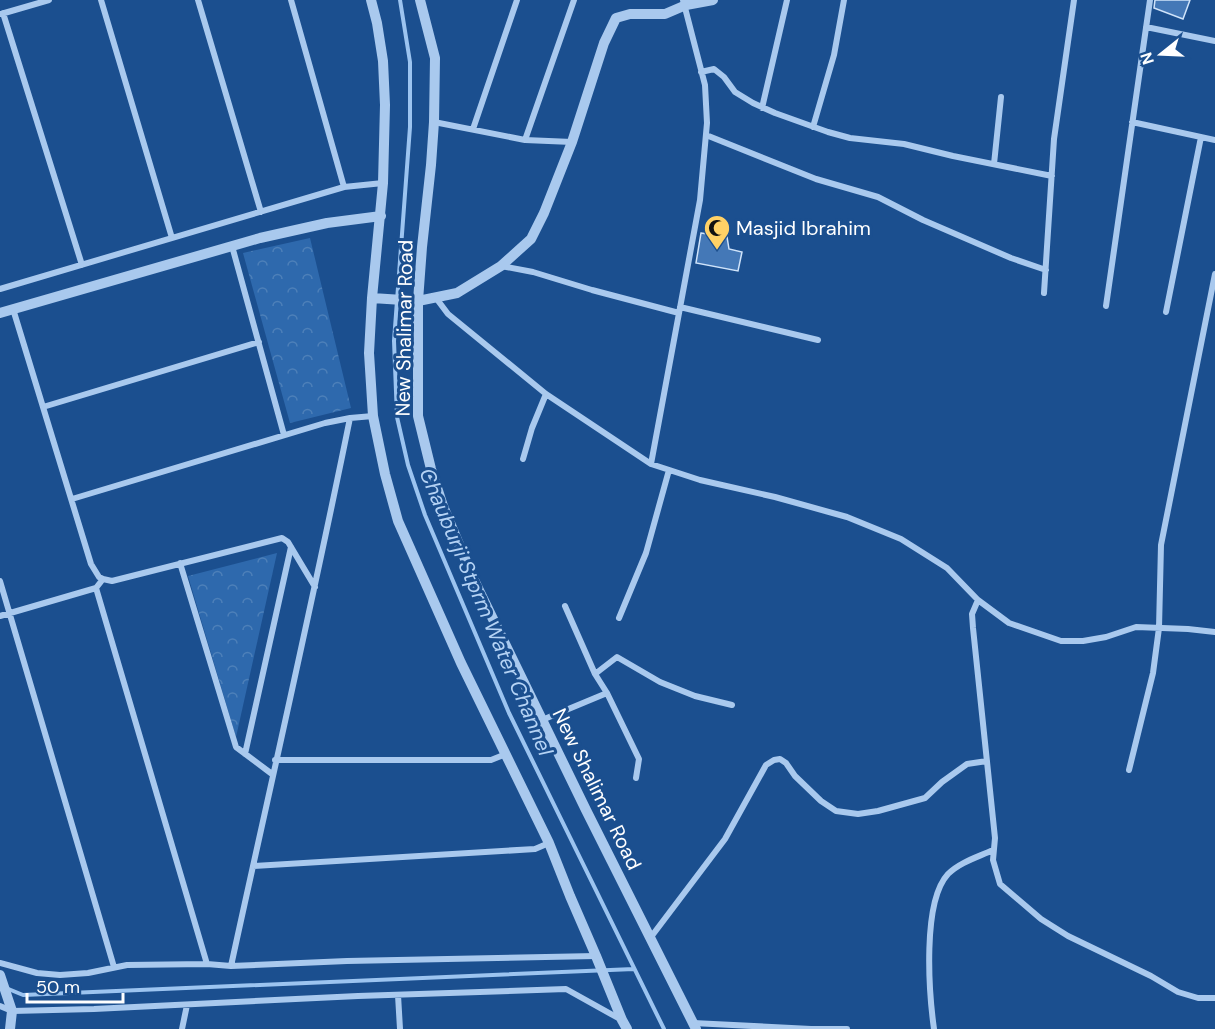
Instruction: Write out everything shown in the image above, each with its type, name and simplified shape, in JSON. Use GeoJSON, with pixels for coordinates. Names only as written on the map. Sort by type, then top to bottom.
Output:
{"type":"FeatureCollection","features":[{"type":"Feature","properties":{"kind":"street"},"geometry":{"type":"LineString","coordinates":[[49,0],[1,14],[82,265]]}},
{"type":"Feature","properties":{"kind":"street"},"geometry":{"type":"LineString","coordinates":[[101,0],[172,238]]}},
{"type":"Feature","properties":{"kind":"street"},"geometry":{"type":"LineString","coordinates":[[198,0],[261,212]]}},
{"type":"Feature","properties":{"kind":"street"},"geometry":{"type":"LineString","coordinates":[[291,0],[344,187]]}},
{"type":"Feature","properties":{"kind":"street"},"geometry":{"type":"LineString","coordinates":[[371,0],[383,61],[385,105],[381,216],[372,298],[369,353],[373,416],[384,474],[398,521],[461,663],[549,843],[624,1024]]}},
{"type":"Feature","properties":{"kind":"street","name":"New Shalimar Road"},"geometry":{"type":"LineString","coordinates":[[420,0],[435,57],[431,165],[416,301],[418,416],[431,469],[443,506],[473,578],[695,1026]]}},
{"type":"Feature","properties":{"kind":"street"},"geometry":{"type":"LineString","coordinates":[[473,129],[517,0]]}},
{"type":"Feature","properties":{"kind":"street"},"geometry":{"type":"LineString","coordinates":[[525,140],[574,0]]}},
{"type":"Feature","properties":{"kind":"street"},"geometry":{"type":"LineString","coordinates":[[372,298],[416,301],[457,293],[501,266],[531,239],[544,213],[572,142],[604,43],[616,18],[630,14],[665,14],[685,2],[713,0]]}},
{"type":"Feature","properties":{"kind":"street"},"geometry":{"type":"LineString","coordinates":[[762,108],[787,0]]}},
{"type":"Feature","properties":{"kind":"street"},"geometry":{"type":"LineString","coordinates":[[813,127],[834,55],[844,0]]}},
{"type":"Feature","properties":{"kind":"street"},"geometry":{"type":"LineString","coordinates":[[1044,293],[1054,139],[1074,0]]}},
{"type":"Feature","properties":{"kind":"street"},"geometry":{"type":"LineString","coordinates":[[1106,306],[1150,0]]}},
{"type":"Feature","properties":{"kind":"street"},"geometry":{"type":"LineString","coordinates":[[651,464],[700,200],[708,123],[705,85],[685,2]]}},
{"type":"Feature","properties":{"kind":"street"},"geometry":{"type":"LineString","coordinates":[[1146,27],[1215,41]]}},
{"type":"Feature","properties":{"kind":"street"},"geometry":{"type":"LineString","coordinates":[[701,72],[714,69],[724,77],[735,92],[762,108],[850,138],[904,144],[1052,176]]}},
{"type":"Feature","properties":{"kind":"street"},"geometry":{"type":"LineString","coordinates":[[994,164],[1001,97]]}},
{"type":"Feature","properties":{"kind":"street"},"geometry":{"type":"LineString","coordinates":[[434,122],[525,140],[572,142]]}},
{"type":"Feature","properties":{"kind":"street"},"geometry":{"type":"LineString","coordinates":[[1132,122],[1215,140]]}},
{"type":"Feature","properties":{"kind":"street"},"geometry":{"type":"LineString","coordinates":[[706,135],[816,179],[878,197],[923,220],[1011,258],[1046,270]]}},
{"type":"Feature","properties":{"kind":"street"},"geometry":{"type":"LineString","coordinates":[[1166,312],[1201,137]]}},
{"type":"Feature","properties":{"kind":"street"},"geometry":{"type":"LineString","coordinates":[[0,289],[344,187],[383,183]]}},
{"type":"Feature","properties":{"kind":"street"},"geometry":{"type":"LineString","coordinates":[[0,313],[260,238],[327,223],[381,216]]}},
{"type":"Feature","properties":{"kind":"street"},"geometry":{"type":"LineString","coordinates":[[232,246],[284,435]]}},
{"type":"Feature","properties":{"kind":"street"},"geometry":{"type":"LineString","coordinates":[[501,266],[533,272],[592,290],[818,340]]}},
{"type":"Feature","properties":{"kind":"street"},"geometry":{"type":"LineString","coordinates":[[1129,770],[1153,673],[1159,628],[1161,545],[1215,274]]}},
{"type":"Feature","properties":{"kind":"street"},"geometry":{"type":"LineString","coordinates":[[436,298],[448,315],[546,394],[651,464],[700,480],[775,497],[847,517],[901,539],[947,568],[978,600],[1009,623],[1061,641],[1083,641],[1106,637],[1136,627],[1188,628],[1215,632]]}},
{"type":"Feature","properties":{"kind":"street"},"geometry":{"type":"LineString","coordinates":[[13,309],[91,564],[99,577],[112,581],[282,537],[291,546],[315,587]]}},
{"type":"Feature","properties":{"kind":"street"},"geometry":{"type":"LineString","coordinates":[[43,407],[259,342]]}},
{"type":"Feature","properties":{"kind":"street"},"geometry":{"type":"LineString","coordinates":[[523,459],[532,428],[546,394]]}},
{"type":"Feature","properties":{"kind":"street"},"geometry":{"type":"LineString","coordinates":[[72,499],[325,423],[373,416]]}},
{"type":"Feature","properties":{"kind":"street"},"geometry":{"type":"LineString","coordinates":[[231,966],[350,418]]}},
{"type":"Feature","properties":{"kind":"street"},"geometry":{"type":"LineString","coordinates":[[620,618],[646,553],[669,470]]}},
{"type":"Feature","properties":{"kind":"street"},"geometry":{"type":"LineString","coordinates":[[245,754],[291,546]]}},
{"type":"Feature","properties":{"kind":"street"},"geometry":{"type":"LineString","coordinates":[[180,563],[236,747],[273,774]]}},
{"type":"Feature","properties":{"kind":"street"},"geometry":{"type":"LineString","coordinates":[[0,616],[96,588],[103,579]]}},
{"type":"Feature","properties":{"kind":"street"},"geometry":{"type":"LineString","coordinates":[[0,581],[114,967]]}},
{"type":"Feature","properties":{"kind":"street"},"geometry":{"type":"LineString","coordinates":[[96,588],[207,964]]}},
{"type":"Feature","properties":{"kind":"street"},"geometry":{"type":"LineString","coordinates":[[978,600],[972,614],[995,838],[993,860],[999,884],[1041,919],[1068,936],[1151,976],[1178,992],[1198,998],[1215,998]]}},
{"type":"Feature","properties":{"kind":"street"},"geometry":{"type":"LineString","coordinates":[[565,606],[595,674],[607,693],[639,759],[636,778]]}},
{"type":"Feature","properties":{"kind":"street"},"geometry":{"type":"LineString","coordinates":[[595,674],[617,657],[660,682],[695,696],[732,705]]}},
{"type":"Feature","properties":{"kind":"street"},"geometry":{"type":"LineString","coordinates":[[542,720],[607,693]]}},
{"type":"Feature","properties":{"kind":"street"},"geometry":{"type":"LineString","coordinates":[[275,760],[491,760],[506,754]]}},
{"type":"Feature","properties":{"kind":"street"},"geometry":{"type":"LineString","coordinates":[[651,937],[725,839],[766,765],[774,760],[780,759],[786,763],[795,776],[821,801],[836,811],[858,814],[924,798],[966,764],[987,761]]}},
{"type":"Feature","properties":{"kind":"street"},"geometry":{"type":"LineString","coordinates":[[253,866],[535,849],[549,843]]}},
{"type":"Feature","properties":{"kind":"street"},"geometry":{"type":"LineString","coordinates":[[934,1029],[930,997],[930,923],[940,886],[957,866],[993,850]]}},
{"type":"Feature","properties":{"kind":"street"},"geometry":{"type":"LineString","coordinates":[[0,963],[37,973],[60,975],[88,973],[127,965],[231,966],[347,961],[597,959]]}},
{"type":"Feature","properties":{"kind":"street"},"geometry":{"type":"LineString","coordinates":[[0,975],[4,1003],[12,1011],[566,989],[624,1024]]}},
{"type":"Feature","properties":{"kind":"street"},"geometry":{"type":"LineString","coordinates":[[398,994],[400,1029]]}},
{"type":"Feature","properties":{"kind":"street"},"geometry":{"type":"LineString","coordinates":[[182,1029],[187,1005]]}},
{"type":"Feature","properties":{"kind":"street"},"geometry":{"type":"LineString","coordinates":[[10,1029],[12,1011]]}},
{"type":"Feature","properties":{"kind":"street"},"geometry":{"type":"LineString","coordinates":[[695,1026],[847,1029]]}},
{"type":"Feature","properties":{"kind":"green space"},"geometry":{"type":"Polygon","coordinates":[[[310,238],[351,408],[290,423],[243,253],[310,238]]]}},
{"type":"Feature","properties":{"kind":"green space"},"geometry":{"type":"Polygon","coordinates":[[[277,553],[236,737],[188,576],[277,553]]]}},
{"type":"Feature","properties":{"kind":"building"},"geometry":{"type":"Polygon","coordinates":[[[1155,0],[1190,0],[1183,19],[1154,8],[1155,0]]]}},
{"type":"Feature","properties":{"kind":"building","name":"Masjid Ibrahim"},"geometry":{"type":"Polygon","coordinates":[[[701,233],[727,237],[729,249],[742,252],[738,271],[696,263],[701,233]]]}},
{"type":"Feature","properties":{"kind":"waterway","name":"Chauburji Stprm Water Channel"},"geometry":{"type":"LineString","coordinates":[[400,0],[410,62],[410,127],[394,341],[397,417],[408,465],[425,515],[509,713],[664,1029]]}},
{"type":"Feature","properties":{"kind":"waterway"},"geometry":{"type":"LineString","coordinates":[[6,988],[23,995],[634,969]]}},
{"type":"Feature","properties":{"kind":"place","name":"Masjid Ibrahim"},"geometry":{"type":"Point","coordinates":[717,251]}}]}
